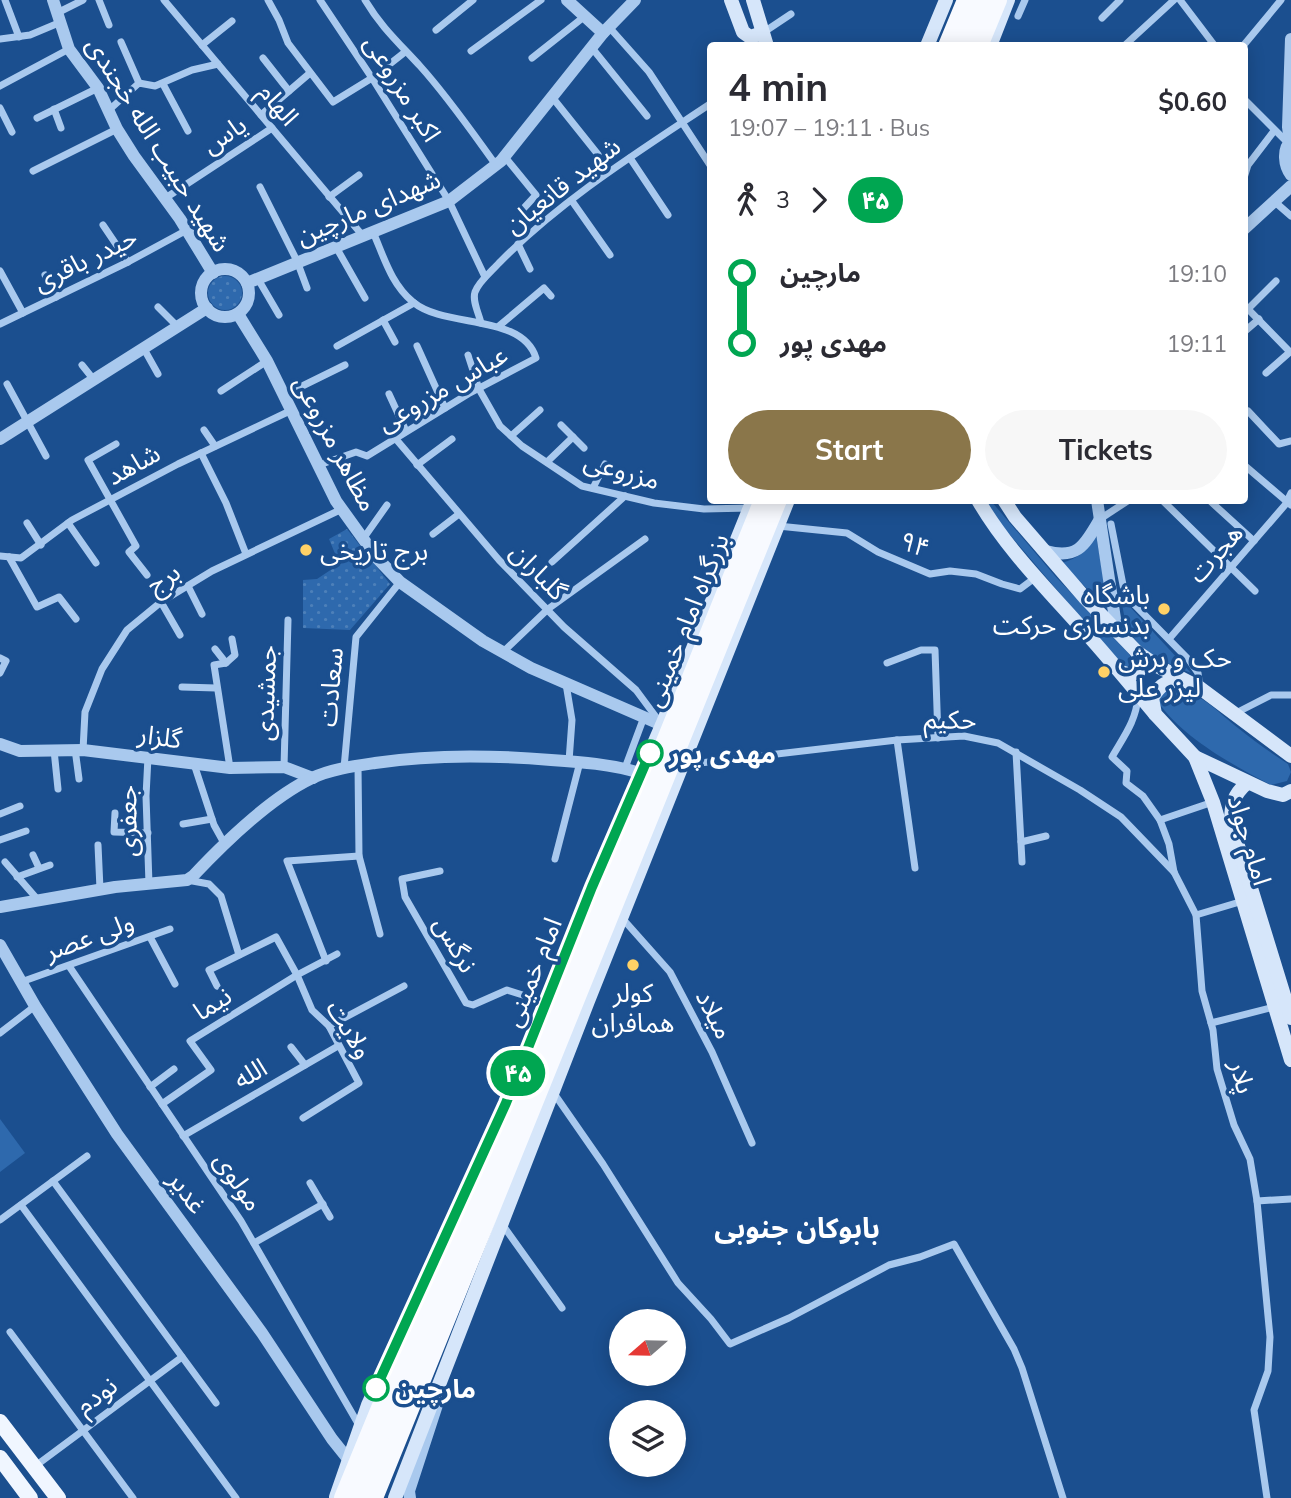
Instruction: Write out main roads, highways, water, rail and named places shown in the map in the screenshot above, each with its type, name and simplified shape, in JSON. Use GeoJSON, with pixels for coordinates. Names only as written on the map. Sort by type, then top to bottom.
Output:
{"type":"FeatureCollection","features":[{"type":"Feature","properties":{"kind":"highway"},"geometry":{"type":"LineString","coordinates":[[939,42],[955,0]]}},
{"type":"Feature","properties":{"kind":"highway"},"geometry":{"type":"LineString","coordinates":[[949,42],[966,0]]}},
{"type":"Feature","properties":{"kind":"highway"},"geometry":{"type":"LineString","coordinates":[[966,42],[983,0]]}},
{"type":"Feature","properties":{"kind":"highway"},"geometry":{"type":"LineString","coordinates":[[981,42],[998,0]]}},
{"type":"Feature","properties":{"kind":"highway","name":"بزرگراه امام خمینی"},"geometry":{"type":"LineString","coordinates":[[374,1498],[755,504]]}},
{"type":"Feature","properties":{"kind":"highway","name":"بزرگراه امام خمینی"},"geometry":{"type":"LineString","coordinates":[[358,1498],[517,1126],[776,504]]}},
{"type":"Feature","properties":{"kind":"highway"},"geometry":{"type":"LineString","coordinates":[[343,1498],[434,1277],[517,1126]]}},
{"type":"Feature","properties":{"kind":"highway"},"geometry":{"type":"LineString","coordinates":[[383,1498],[517,1126]]}},
{"type":"Feature","properties":{"kind":"main road"},"geometry":{"type":"LineString","coordinates":[[729,0],[743,32],[750,37],[765,39],[753,0]]}},
{"type":"Feature","properties":{"kind":"main road"},"geometry":{"type":"LineString","coordinates":[[729,0],[740,42]]}},
{"type":"Feature","properties":{"kind":"main road"},"geometry":{"type":"LineString","coordinates":[[929,42],[946,0]]}},
{"type":"Feature","properties":{"kind":"main road"},"geometry":{"type":"LineString","coordinates":[[992,42],[1008,0]]}},
{"type":"Feature","properties":{"kind":"main road","name":"امام خمینی"},"geometry":{"type":"LineString","coordinates":[[335,1498],[360,1427],[506,1103],[640,773],[755,504]]}},
{"type":"Feature","properties":{"kind":"main road"},"geometry":{"type":"LineString","coordinates":[[395,1498],[621,917],[786,504]]}},
{"type":"Feature","properties":{"kind":"main road"},"geometry":{"type":"LineString","coordinates":[[975,504],[1195,757],[1267,791],[1288,794]]}},
{"type":"Feature","properties":{"kind":"main road"},"geometry":{"type":"LineString","coordinates":[[980,504],[986,514]]}},
{"type":"Feature","properties":{"kind":"main road"},"geometry":{"type":"LineString","coordinates":[[1007,504],[1015,517],[1137,652],[1200,688],[1291,756]]}},
{"type":"Feature","properties":{"kind":"main road"},"geometry":{"type":"LineString","coordinates":[[1121,672],[1130,675],[1139,671],[1141,663],[1137,652]]}},
{"type":"Feature","properties":{"kind":"main road"},"geometry":{"type":"LineString","coordinates":[[1155,713],[1152,698],[1159,685],[1169,681],[1186,681]]}},
{"type":"Feature","properties":{"kind":"main road","name":"امام جواد"},"geometry":{"type":"LineString","coordinates":[[1195,757],[1213,802],[1243,901],[1286,1008]]}},
{"type":"Feature","properties":{"kind":"main road","name":"امام جواد"},"geometry":{"type":"LineString","coordinates":[[1247,782],[1237,791],[1231,806],[1231,823],[1286,1008],[1291,1060]]}},
{"type":"Feature","properties":{"kind":"main road"},"geometry":{"type":"LineString","coordinates":[[568,950],[603,964]]}},
{"type":"Feature","properties":{"kind":"main road"},"geometry":{"type":"LineString","coordinates":[[0,1422],[58,1498]]}},
{"type":"Feature","properties":{"kind":"main road"},"geometry":{"type":"LineString","coordinates":[[0,1458],[30,1498]]}},
{"type":"Feature","properties":{"kind":"place","name":"برج تاریخی"},"geometry":{"type":"Point","coordinates":[306,550]}},
{"type":"Feature","properties":{"kind":"place","name":"باشگاه بدنسازی حرکت"},"geometry":{"type":"Point","coordinates":[1164,609]}},
{"type":"Feature","properties":{"kind":"place","name":"حک و برش لیزر علی"},"geometry":{"type":"Point","coordinates":[1104,672]}},
{"type":"Feature","properties":{"kind":"place","name":"مهدی پور"},"geometry":{"type":"Point","coordinates":[650,753]}},
{"type":"Feature","properties":{"kind":"place","name":"کولر همافران"},"geometry":{"type":"Point","coordinates":[633,965]}},
{"type":"Feature","properties":{"kind":"place","name":"مارچین"},"geometry":{"type":"Point","coordinates":[376,1388]}},
{"type":"Feature","properties":{"kind":"district","name":"بابوکان جنوبی"},"geometry":{"type":"Point","coordinates":[797,1227]}}]}
